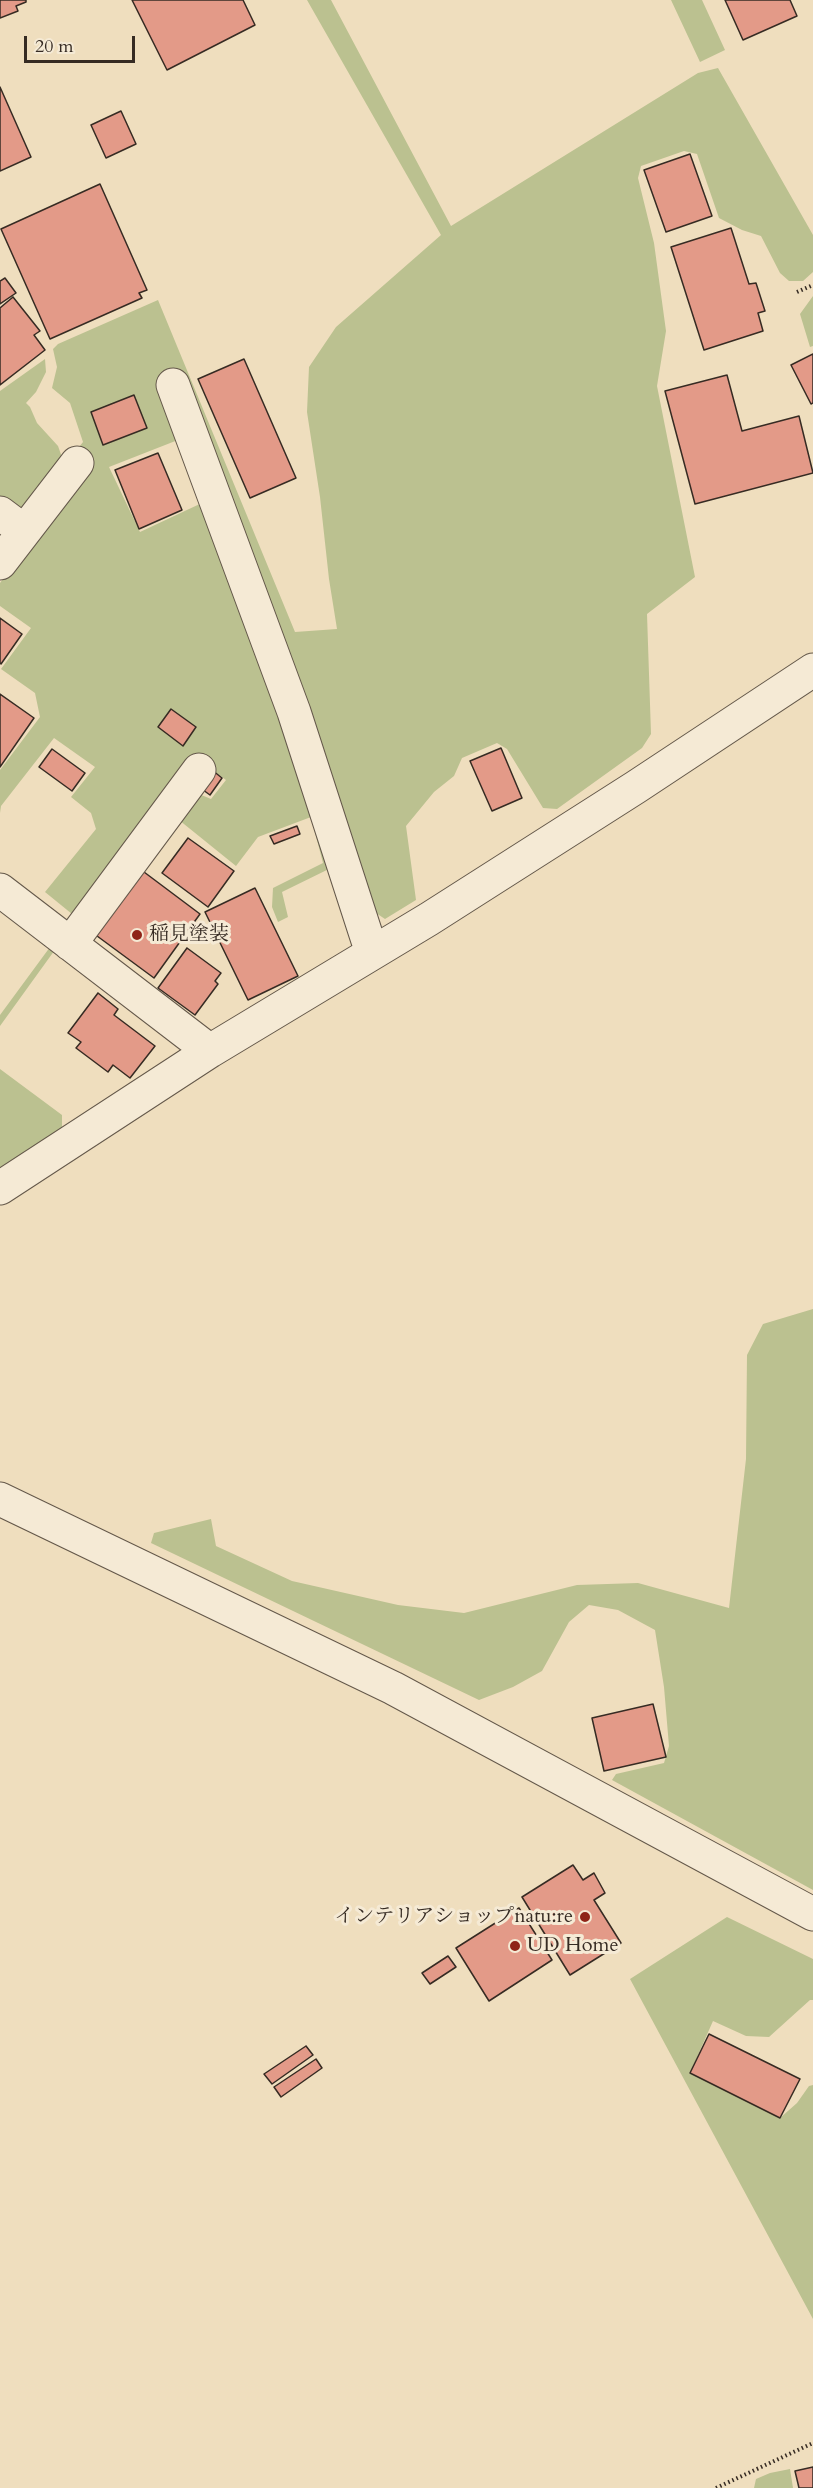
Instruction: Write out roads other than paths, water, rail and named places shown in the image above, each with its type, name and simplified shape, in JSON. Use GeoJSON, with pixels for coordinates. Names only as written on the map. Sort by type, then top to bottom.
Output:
{"type":"FeatureCollection","features":[{"type":"Feature","properties":{"kind":"street"},"geometry":{"type":"LineString","coordinates":[[173,385],[294,712],[372,953]]}},
{"type":"Feature","properties":{"kind":"street"},"geometry":{"type":"LineString","coordinates":[[0,562],[12,522],[77,463]]}},
{"type":"Feature","properties":{"kind":"street"},"geometry":{"type":"LineString","coordinates":[[0,1188],[210,1051],[626,794],[813,670]]}},
{"type":"Feature","properties":{"kind":"street"},"geometry":{"type":"LineString","coordinates":[[70,944],[199,770]]}},
{"type":"Feature","properties":{"kind":"street"},"geometry":{"type":"LineString","coordinates":[[0,890],[210,1051]]}},
{"type":"Feature","properties":{"kind":"street"},"geometry":{"type":"LineString","coordinates":[[0,1499],[393,1688],[813,1914]]}},
{"type":"Feature","properties":{"kind":"place","name":"稲見塗装"},"geometry":{"type":"Point","coordinates":[137,935]}},
{"type":"Feature","properties":{"kind":"place","name":"インテリアショップnatu:re"},"geometry":{"type":"Point","coordinates":[585,1917]}},
{"type":"Feature","properties":{"kind":"place","name":"UD Home"},"geometry":{"type":"Point","coordinates":[515,1946]}}]}
